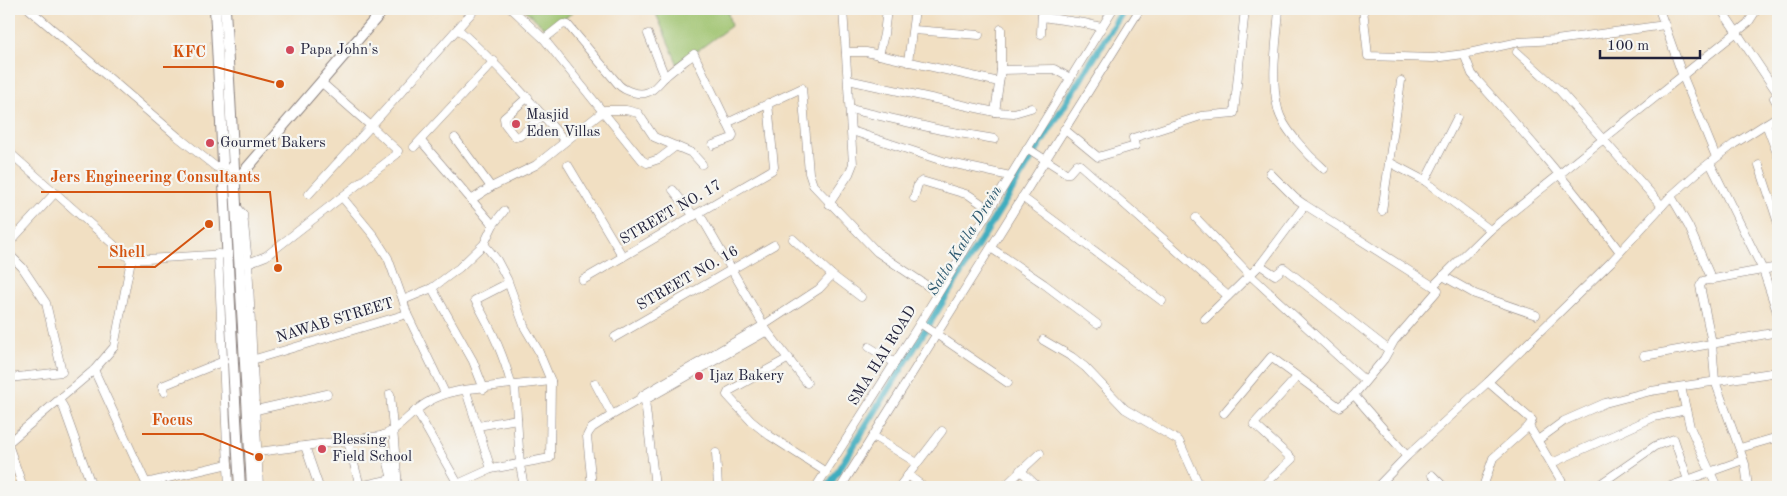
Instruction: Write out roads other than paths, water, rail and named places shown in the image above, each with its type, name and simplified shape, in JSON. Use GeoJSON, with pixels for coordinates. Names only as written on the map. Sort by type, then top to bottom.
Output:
{"type":"FeatureCollection","features":[{"type":"Feature","properties":{"kind":"main road"},"geometry":{"type":"LineString","coordinates":[[215,9],[229,167]]}},
{"type":"Feature","properties":{"kind":"main road"},"geometry":{"type":"LineString","coordinates":[[224,9],[229,180],[222,254],[240,487]]}},
{"type":"Feature","properties":{"kind":"main road"},"geometry":{"type":"LineString","coordinates":[[229,180],[241,175],[384,9]]}},
{"type":"Feature","properties":{"kind":"main road"},"geometry":{"type":"LineString","coordinates":[[229,180],[237,207],[243,263],[254,453],[252,487]]}},
{"type":"Feature","properties":{"kind":"street"},"geometry":{"type":"LineString","coordinates":[[29,9],[178,137],[216,167],[229,167]]}},
{"type":"Feature","properties":{"kind":"street"},"geometry":{"type":"LineString","coordinates":[[309,194],[475,9]]}},
{"type":"Feature","properties":{"kind":"street"},"geometry":{"type":"LineString","coordinates":[[512,9],[544,39],[642,160],[647,163],[659,159],[676,146]]}},
{"type":"Feature","properties":{"kind":"street"},"geometry":{"type":"LineString","coordinates":[[829,204],[849,174],[853,164],[843,9]]}},
{"type":"Feature","properties":{"kind":"street"},"geometry":{"type":"LineString","coordinates":[[878,55],[884,34],[887,9]]}},
{"type":"Feature","properties":{"kind":"street"},"geometry":{"type":"LineString","coordinates":[[908,62],[914,30],[915,9]]}},
{"type":"Feature","properties":{"kind":"street"},"geometry":{"type":"LineString","coordinates":[[1040,34],[1042,9]]}},
{"type":"Feature","properties":{"kind":"street","name":"SMA HAI ROAD"},"geometry":{"type":"LineString","coordinates":[[816,487],[922,324],[938,293],[1010,176],[1029,150],[1070,78],[1113,9]]}},
{"type":"Feature","properties":{"kind":"street"},"geometry":{"type":"LineString","coordinates":[[842,487],[935,333],[1022,197],[1043,158],[1140,9]]}},
{"type":"Feature","properties":{"kind":"street"},"geometry":{"type":"LineString","coordinates":[[1064,128],[1098,157],[1135,146],[1133,138],[1146,133],[1201,116],[1234,112],[1246,9]]}},
{"type":"Feature","properties":{"kind":"street"},"geometry":{"type":"LineString","coordinates":[[1279,9],[1275,63],[1275,93],[1278,110],[1294,138],[1310,157],[1324,169]]}},
{"type":"Feature","properties":{"kind":"street"},"geometry":{"type":"LineString","coordinates":[[1363,9],[1368,56],[1433,58],[1464,54],[1519,42],[1556,40],[1666,26]]}},
{"type":"Feature","properties":{"kind":"street"},"geometry":{"type":"LineString","coordinates":[[1659,9],[1713,160],[1763,270],[1778,315]]}},
{"type":"Feature","properties":{"kind":"street"},"geometry":{"type":"LineString","coordinates":[[1721,9],[1778,94],[1774,98],[1778,104]]}},
{"type":"Feature","properties":{"kind":"street"},"geometry":{"type":"LineString","coordinates":[[1433,286],[1490,230],[1682,74],[1748,23],[1757,9]]}},
{"type":"Feature","properties":{"kind":"street"},"geometry":{"type":"LineString","coordinates":[[1042,17],[1101,27]]}},
{"type":"Feature","properties":{"kind":"street"},"geometry":{"type":"LineString","coordinates":[[544,39],[563,24],[568,25],[619,85],[634,93],[648,93],[694,54],[733,137],[713,146]]}},
{"type":"Feature","properties":{"kind":"street"},"geometry":{"type":"LineString","coordinates":[[458,29],[494,61],[528,97],[565,141]]}},
{"type":"Feature","properties":{"kind":"street"},"geometry":{"type":"LineString","coordinates":[[995,112],[1001,70],[1001,29]]}},
{"type":"Feature","properties":{"kind":"street"},"geometry":{"type":"LineString","coordinates":[[914,30],[979,36]]}},
{"type":"Feature","properties":{"kind":"street"},"geometry":{"type":"LineString","coordinates":[[648,34],[665,77]]}},
{"type":"Feature","properties":{"kind":"street"},"geometry":{"type":"LineString","coordinates":[[846,52],[866,52],[999,82]]}},
{"type":"Feature","properties":{"kind":"street"},"geometry":{"type":"LineString","coordinates":[[1517,52],[1560,91],[1604,138],[1662,206]]}},
{"type":"Feature","properties":{"kind":"street"},"geometry":{"type":"LineString","coordinates":[[1464,54],[1472,74],[1560,174],[1620,252]]}},
{"type":"Feature","properties":{"kind":"street"},"geometry":{"type":"LineString","coordinates":[[414,147],[494,61]]}},
{"type":"Feature","properties":{"kind":"street"},"geometry":{"type":"LineString","coordinates":[[1001,70],[1054,69],[1070,78]]}},
{"type":"Feature","properties":{"kind":"street"},"geometry":{"type":"LineString","coordinates":[[848,80],[995,112],[1014,113],[1030,108]]}},
{"type":"Feature","properties":{"kind":"street"},"geometry":{"type":"LineString","coordinates":[[1382,211],[1401,81]]}},
{"type":"Feature","properties":{"kind":"street"},"geometry":{"type":"LineString","coordinates":[[243,263],[266,256],[397,154],[398,151],[321,82]]}},
{"type":"Feature","properties":{"kind":"street"},"geometry":{"type":"LineString","coordinates":[[727,124],[802,88],[810,179],[829,204],[877,252],[938,293]]}},
{"type":"Feature","properties":{"kind":"street"},"geometry":{"type":"LineString","coordinates":[[528,97],[504,118],[505,124],[515,136],[520,136],[543,115]]}},
{"type":"Feature","properties":{"kind":"street","name":"STREET NO. 17"},"geometry":{"type":"LineString","coordinates":[[583,280],[772,170],[774,167],[768,103]]}},
{"type":"Feature","properties":{"kind":"street"},"geometry":{"type":"LineString","coordinates":[[850,109],[941,130],[995,139]]}},
{"type":"Feature","properties":{"kind":"street"},"geometry":{"type":"LineString","coordinates":[[471,200],[536,164],[605,110],[626,110],[638,113],[654,137],[692,153],[702,164]]}},
{"type":"Feature","properties":{"kind":"street"},"geometry":{"type":"LineString","coordinates":[[1376,487],[1488,382],[1620,252],[1671,196],[1713,160],[1778,116]]}},
{"type":"Feature","properties":{"kind":"street"},"geometry":{"type":"LineString","coordinates":[[1425,181],[1457,118]]}},
{"type":"Feature","properties":{"kind":"street"},"geometry":{"type":"LineString","coordinates":[[1766,124],[1778,156]]}},
{"type":"Feature","properties":{"kind":"street"},"geometry":{"type":"LineString","coordinates":[[852,131],[946,162],[1010,176]]}},
{"type":"Feature","properties":{"kind":"street"},"geometry":{"type":"LineString","coordinates":[[454,138],[492,187]]}},
{"type":"Feature","properties":{"kind":"street"},"geometry":{"type":"LineString","coordinates":[[421,141],[493,225]]}},
{"type":"Feature","properties":{"kind":"street"},"geometry":{"type":"LineString","coordinates":[[1029,150],[1066,173],[1077,164],[1084,167],[1228,296]]}},
{"type":"Feature","properties":{"kind":"street"},"geometry":{"type":"LineString","coordinates":[[9,152],[131,260],[222,254],[216,289],[224,362],[229,487]]}},
{"type":"Feature","properties":{"kind":"street"},"geometry":{"type":"LineString","coordinates":[[1389,162],[1425,181],[1490,230]]}},
{"type":"Feature","properties":{"kind":"street"},"geometry":{"type":"LineString","coordinates":[[568,165],[623,256]]}},
{"type":"Feature","properties":{"kind":"street"},"geometry":{"type":"LineString","coordinates":[[1759,166],[1778,223]]}},
{"type":"Feature","properties":{"kind":"street"},"geometry":{"type":"LineString","coordinates":[[1224,413],[1271,357],[1339,407],[1354,395],[1384,359],[1394,341],[1438,290],[1305,205],[1295,198],[1270,173]]}},
{"type":"Feature","properties":{"kind":"street"},"geometry":{"type":"LineString","coordinates":[[914,198],[918,184],[922,181],[969,196],[989,210]]}},
{"type":"Feature","properties":{"kind":"street"},"geometry":{"type":"LineString","coordinates":[[674,190],[697,215],[766,328],[807,383]]}},
{"type":"Feature","properties":{"kind":"street"},"geometry":{"type":"LineString","coordinates":[[9,243],[55,192]]}},
{"type":"Feature","properties":{"kind":"street"},"geometry":{"type":"LineString","coordinates":[[1671,196],[1689,227],[1712,280]]}},
{"type":"Feature","properties":{"kind":"street"},"geometry":{"type":"LineString","coordinates":[[342,197],[374,236],[388,258],[407,314]]}},
{"type":"Feature","properties":{"kind":"street"},"geometry":{"type":"LineString","coordinates":[[1022,197],[1162,300]]}},
{"type":"Feature","properties":{"kind":"street"},"geometry":{"type":"LineString","coordinates":[[1205,319],[1260,265],[1305,205]]}},
{"type":"Feature","properties":{"kind":"street"},"geometry":{"type":"LineString","coordinates":[[403,300],[432,288],[459,268],[484,244],[493,225],[504,211]]}},
{"type":"Feature","properties":{"kind":"street"},"geometry":{"type":"LineString","coordinates":[[1196,218],[1250,275],[1365,381]]}},
{"type":"Feature","properties":{"kind":"street"},"geometry":{"type":"LineString","coordinates":[[793,239],[832,275],[861,297]]}},
{"type":"Feature","properties":{"kind":"street"},"geometry":{"type":"LineString","coordinates":[[416,410],[455,486],[491,469],[550,458],[551,381],[538,350],[525,328],[497,260],[484,244]]}},
{"type":"Feature","properties":{"kind":"street","name":"STREET NO. 16"},"geometry":{"type":"LineString","coordinates":[[615,337],[774,246]]}},
{"type":"Feature","properties":{"kind":"street"},"geometry":{"type":"LineString","coordinates":[[990,248],[1044,284],[1097,324]]}},
{"type":"Feature","properties":{"kind":"street"},"geometry":{"type":"LineString","coordinates":[[9,254],[22,267],[46,303],[62,372],[9,378]]}},
{"type":"Feature","properties":{"kind":"street"},"geometry":{"type":"LineString","coordinates":[[9,442],[94,370],[114,347],[131,260]]}},
{"type":"Feature","properties":{"kind":"street"},"geometry":{"type":"LineString","coordinates":[[1260,265],[1275,275],[1284,268],[1390,350]]}},
{"type":"Feature","properties":{"kind":"street"},"geometry":{"type":"LineString","coordinates":[[1748,487],[1740,448],[1715,381],[1712,343],[1700,286],[1701,283],[1712,280],[1778,267]]}},
{"type":"Feature","properties":{"kind":"street"},"geometry":{"type":"LineString","coordinates":[[654,487],[642,400],[643,395],[766,328],[819,289],[832,275]]}},
{"type":"Feature","properties":{"kind":"street"},"geometry":{"type":"LineString","coordinates":[[1443,276],[1475,294],[1536,315]]}},
{"type":"Feature","properties":{"kind":"street"},"geometry":{"type":"LineString","coordinates":[[508,283],[475,300],[487,321],[513,384],[520,464],[524,487]]}},
{"type":"Feature","properties":{"kind":"street"},"geometry":{"type":"LineString","coordinates":[[432,288],[473,361],[484,389]]}},
{"type":"Feature","properties":{"kind":"street","name":"NAWAB STREET"},"geometry":{"type":"LineString","coordinates":[[249,361],[407,314],[445,393]]}},
{"type":"Feature","properties":{"kind":"street"},"geometry":{"type":"LineString","coordinates":[[922,324],[1008,383]]}},
{"type":"Feature","properties":{"kind":"street"},"geometry":{"type":"LineString","coordinates":[[1644,356],[1778,332]]}},
{"type":"Feature","properties":{"kind":"street"},"geometry":{"type":"LineString","coordinates":[[1043,340],[1072,357],[1084,367],[1125,409],[1178,441],[1200,487]]}},
{"type":"Feature","properties":{"kind":"street"},"geometry":{"type":"LineString","coordinates":[[869,347],[895,363]]}},
{"type":"Feature","properties":{"kind":"street"},"geometry":{"type":"LineString","coordinates":[[789,358],[729,391],[727,395],[751,421],[770,436],[826,472]]}},
{"type":"Feature","properties":{"kind":"street"},"geometry":{"type":"LineString","coordinates":[[249,361],[256,410],[254,453],[259,487]]}},
{"type":"Feature","properties":{"kind":"street"},"geometry":{"type":"LineString","coordinates":[[164,392],[162,386],[224,362]]}},
{"type":"Feature","properties":{"kind":"street"},"geometry":{"type":"LineString","coordinates":[[94,370],[146,483],[228,464]]}},
{"type":"Feature","properties":{"kind":"street"},"geometry":{"type":"LineString","coordinates":[[1538,440],[1564,421],[1605,403],[1651,391],[1778,372]]}},
{"type":"Feature","properties":{"kind":"street"},"geometry":{"type":"LineString","coordinates":[[1262,487],[1292,459],[1254,424],[1297,377]]}},
{"type":"Feature","properties":{"kind":"street"},"geometry":{"type":"LineString","coordinates":[[254,453],[348,442],[381,436],[393,432],[428,401],[445,393],[551,381]]}},
{"type":"Feature","properties":{"kind":"street"},"geometry":{"type":"LineString","coordinates":[[1483,487],[1492,458],[1532,422],[1531,418],[1488,382]]}},
{"type":"Feature","properties":{"kind":"street"},"geometry":{"type":"LineString","coordinates":[[595,383],[612,414]]}},
{"type":"Feature","properties":{"kind":"street"},"geometry":{"type":"LineString","coordinates":[[1681,387],[1690,427],[1717,487]]}},
{"type":"Feature","properties":{"kind":"street"},"geometry":{"type":"LineString","coordinates":[[466,391],[491,469]]}},
{"type":"Feature","properties":{"kind":"street"},"geometry":{"type":"LineString","coordinates":[[256,410],[327,394]]}},
{"type":"Feature","properties":{"kind":"street"},"geometry":{"type":"LineString","coordinates":[[390,394],[398,487]]}},
{"type":"Feature","properties":{"kind":"street"},"geometry":{"type":"LineString","coordinates":[[1354,395],[1407,456]]}},
{"type":"Feature","properties":{"kind":"street"},"geometry":{"type":"LineString","coordinates":[[59,400],[92,487]]}},
{"type":"Feature","properties":{"kind":"street"},"geometry":{"type":"LineString","coordinates":[[592,487],[587,436],[589,432],[612,414],[642,400]]}},
{"type":"Feature","properties":{"kind":"street"},"geometry":{"type":"LineString","coordinates":[[1552,463],[1654,417],[1686,410]]}},
{"type":"Feature","properties":{"kind":"street"},"geometry":{"type":"LineString","coordinates":[[478,426],[517,419]]}},
{"type":"Feature","properties":{"kind":"street"},"geometry":{"type":"LineString","coordinates":[[1529,426],[1565,487]]}},
{"type":"Feature","properties":{"kind":"street"},"geometry":{"type":"LineString","coordinates":[[900,487],[942,431]]}},
{"type":"Feature","properties":{"kind":"street"},"geometry":{"type":"LineString","coordinates":[[348,442],[360,486],[392,478],[381,436]]}},
{"type":"Feature","properties":{"kind":"street"},"geometry":{"type":"LineString","coordinates":[[873,436],[917,463]]}},
{"type":"Feature","properties":{"kind":"street"},"geometry":{"type":"LineString","coordinates":[[1740,448],[1778,437]]}},
{"type":"Feature","properties":{"kind":"street"},"geometry":{"type":"LineString","coordinates":[[1596,487],[1656,446],[1674,439],[1688,480]]}},
{"type":"Feature","properties":{"kind":"street"},"geometry":{"type":"LineString","coordinates":[[305,446],[319,487]]}},
{"type":"Feature","properties":{"kind":"street"},"geometry":{"type":"LineString","coordinates":[[9,447],[23,487]]}},
{"type":"Feature","properties":{"kind":"street"},"geometry":{"type":"LineString","coordinates":[[716,453],[718,487]]}},
{"type":"Feature","properties":{"kind":"street"},"geometry":{"type":"LineString","coordinates":[[1004,487],[1040,453]]}},
{"type":"Feature","properties":{"kind":"street"},"geometry":{"type":"LineString","coordinates":[[1668,487],[1743,460]]}},
{"type":"Feature","properties":{"kind":"street"},"geometry":{"type":"LineString","coordinates":[[1020,470],[1038,487]]}},
{"type":"Feature","properties":{"kind":"street"},"geometry":{"type":"LineString","coordinates":[[908,475],[924,487]]}},
{"type":"Feature","properties":{"kind":"street"},"geometry":{"type":"LineString","coordinates":[[1432,475],[1444,487]]}},
{"type":"Feature","properties":{"kind":"waterway","name":"Satto Katla Drain"},"geometry":{"type":"LineString","coordinates":[[828,487],[1124,9]]}},
{"type":"Feature","properties":{"kind":"place","name":"Papa John's"},"geometry":{"type":"Point","coordinates":[290,50]}},
{"type":"Feature","properties":{"kind":"place","name":"KFC"},"geometry":{"type":"Point","coordinates":[280,84]}},
{"type":"Feature","properties":{"kind":"place","name":"Masjid Eden Villas"},"geometry":{"type":"Point","coordinates":[516,124]}},
{"type":"Feature","properties":{"kind":"place","name":"Gourmet Bakers"},"geometry":{"type":"Point","coordinates":[210,143]}},
{"type":"Feature","properties":{"kind":"place","name":"Shell"},"geometry":{"type":"Point","coordinates":[209,224]}},
{"type":"Feature","properties":{"kind":"place","name":"Jers Engineering Consultants"},"geometry":{"type":"Point","coordinates":[278,268]}},
{"type":"Feature","properties":{"kind":"place","name":"Ijaz Bakery"},"geometry":{"type":"Point","coordinates":[699,376]}},
{"type":"Feature","properties":{"kind":"place","name":"Blessing Field School"},"geometry":{"type":"Point","coordinates":[322,449]}},
{"type":"Feature","properties":{"kind":"place","name":"Focus"},"geometry":{"type":"Point","coordinates":[259,457]}}]}
